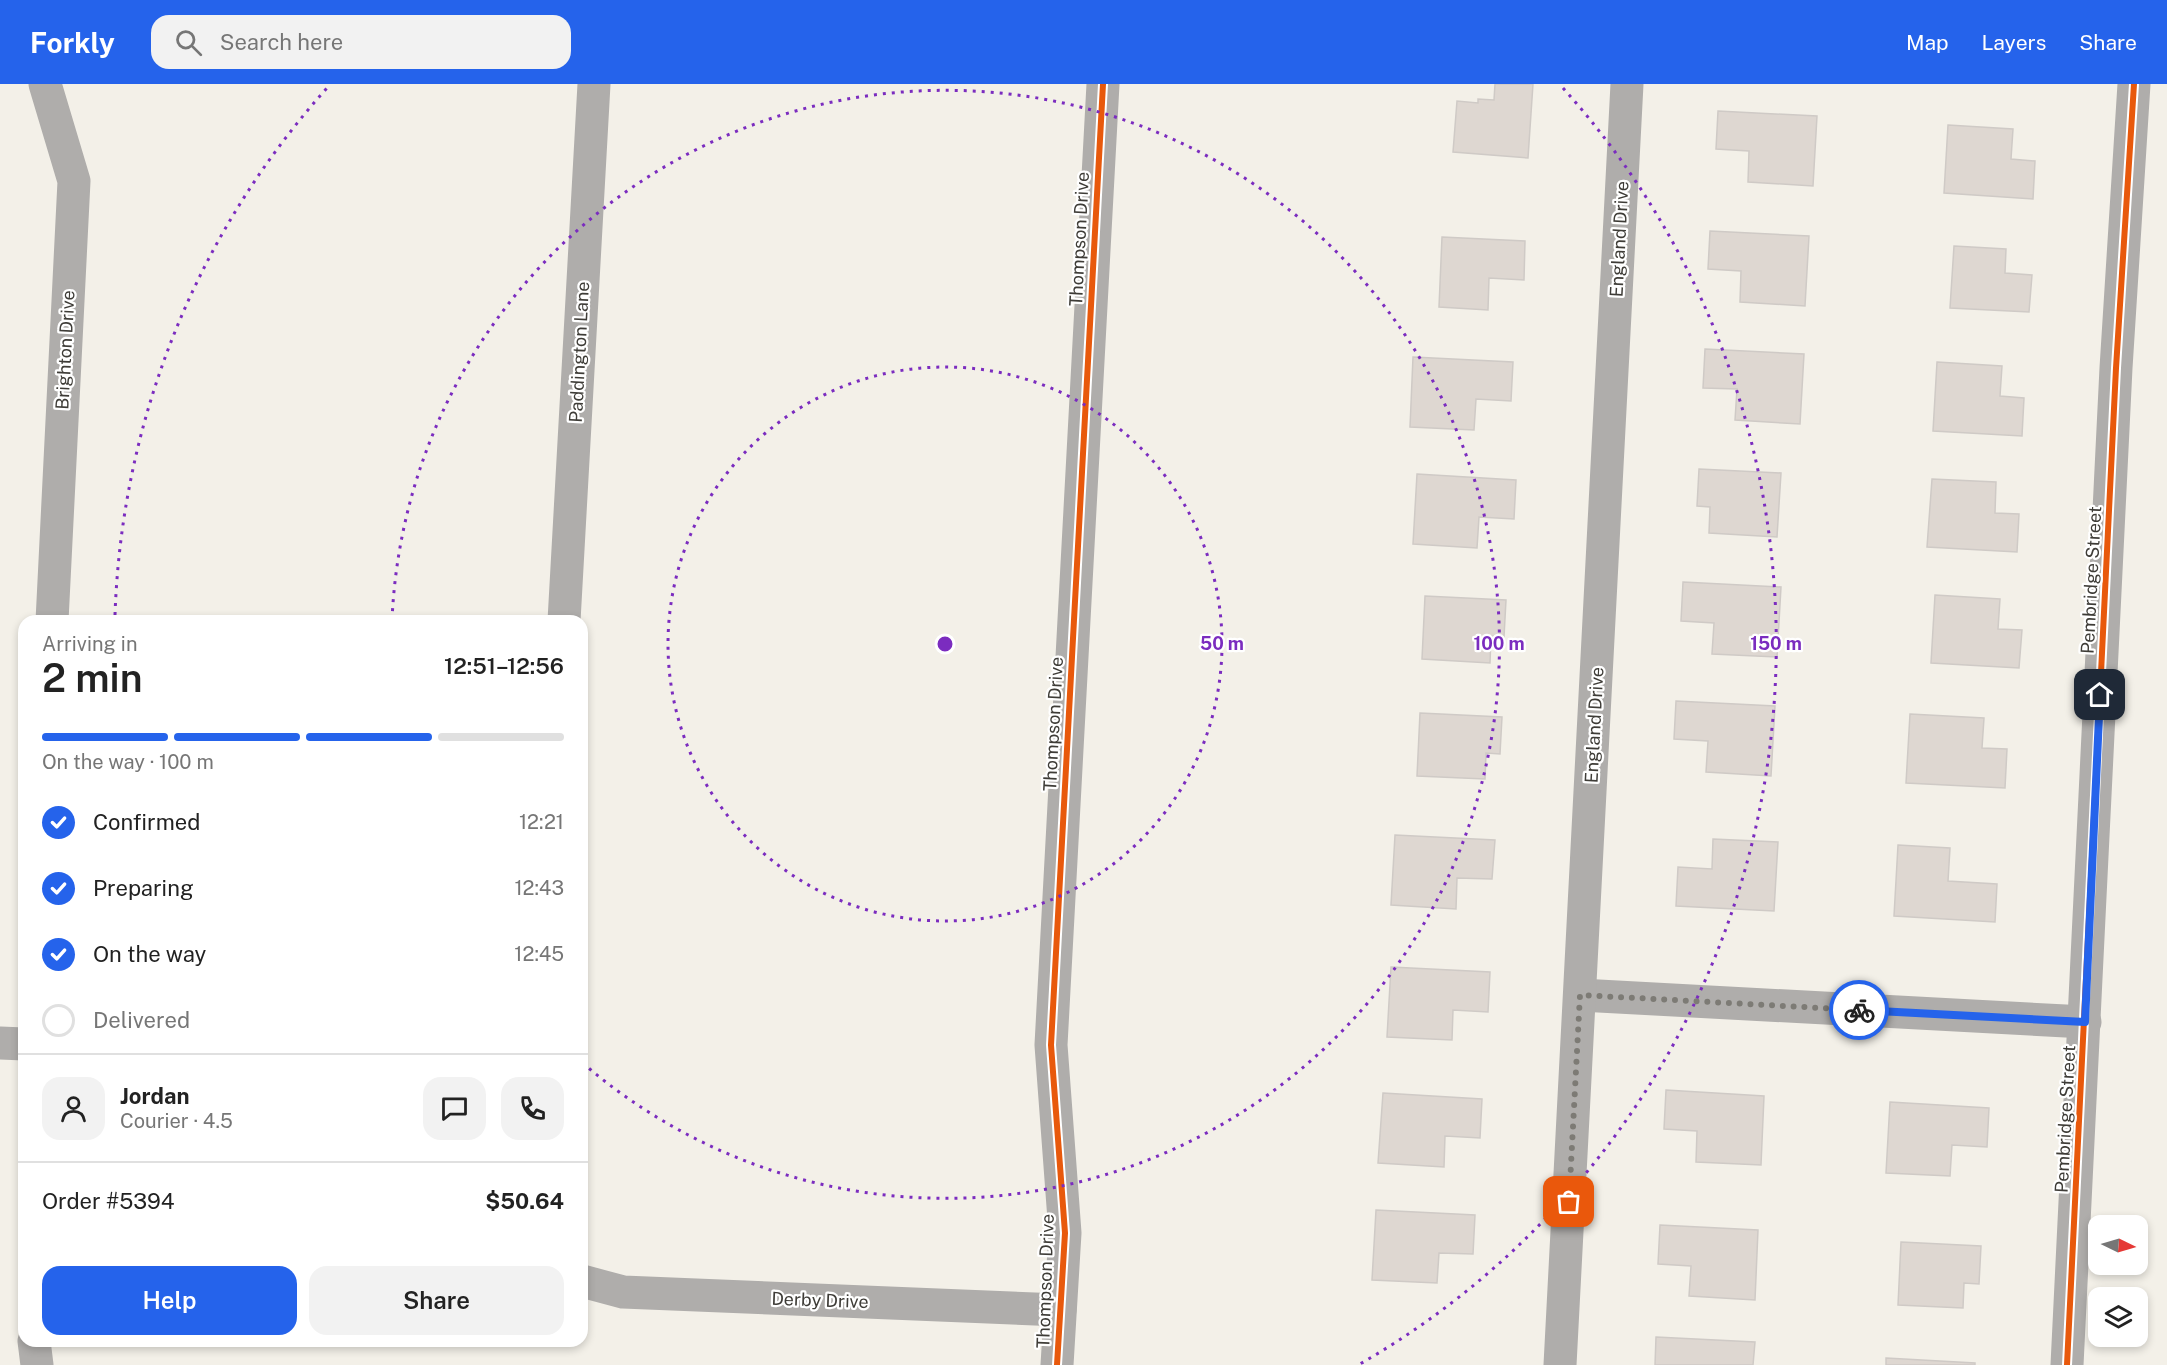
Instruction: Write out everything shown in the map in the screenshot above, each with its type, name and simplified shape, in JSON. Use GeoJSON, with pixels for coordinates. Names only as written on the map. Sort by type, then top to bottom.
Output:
{"type":"FeatureCollection","features":[{"type":"Feature","properties":{"kind":"street","name":"Brighton Drive"},"geometry":{"type":"LineString","coordinates":[[45,84],[74,181],[52,615]]}},
{"type":"Feature","properties":{"kind":"street","name":"Paddington Lane"},"geometry":{"type":"LineString","coordinates":[[564,615],[594,84]]}},
{"type":"Feature","properties":{"kind":"street","name":"Thompson Drive"},"geometry":{"type":"LineString","coordinates":[[1057,1365],[1065,1233],[1051,1046],[1103,84]]}},
{"type":"Feature","properties":{"kind":"street","name":"England Drive"},"geometry":{"type":"LineString","coordinates":[[1560,1365],[1627,84]]}},
{"type":"Feature","properties":{"kind":"street","name":"Pembridge Street"},"geometry":{"type":"LineString","coordinates":[[2067,1365],[2115,368],[2134,84]]}},
{"type":"Feature","properties":{"kind":"street"},"geometry":{"type":"LineString","coordinates":[[1580,995],[2085,1022]]}},
{"type":"Feature","properties":{"kind":"street"},"geometry":{"type":"LineString","coordinates":[[0,1043],[18,1044]]}},
{"type":"Feature","properties":{"kind":"street","name":"Derby Drive"},"geometry":{"type":"LineString","coordinates":[[588,1283],[623,1292],[1060,1310]]}},
{"type":"Feature","properties":{"kind":"street"},"geometry":{"type":"LineString","coordinates":[[35,1347],[37,1365]]}},
{"type":"Feature","properties":{"kind":"building"},"geometry":{"type":"Polygon","coordinates":[[[1495,84],[1533,84],[1528,158],[1453,152],[1457,101],[1478,103],[1478,99],[1494,100],[1495,84]]]}},
{"type":"Feature","properties":{"kind":"building"},"geometry":{"type":"Polygon","coordinates":[[[1718,111],[1817,116],[1813,186],[1748,182],[1749,151],[1716,149],[1718,111]]]}},
{"type":"Feature","properties":{"kind":"building"},"geometry":{"type":"Polygon","coordinates":[[[1948,125],[2013,129],[2011,159],[2035,161],[2033,199],[1944,193],[1948,125]]]}},
{"type":"Feature","properties":{"kind":"building"},"geometry":{"type":"Polygon","coordinates":[[[1710,231],[1809,236],[1805,306],[1740,302],[1741,271],[1708,269],[1710,231]]]}},
{"type":"Feature","properties":{"kind":"building"},"geometry":{"type":"Polygon","coordinates":[[[1442,237],[1525,241],[1524,280],[1489,278],[1488,310],[1439,307],[1442,237]]]}},
{"type":"Feature","properties":{"kind":"building"},"geometry":{"type":"Polygon","coordinates":[[[1954,246],[2006,249],[2005,273],[2032,275],[2029,312],[1950,308],[1954,246]]]}},
{"type":"Feature","properties":{"kind":"building"},"geometry":{"type":"Polygon","coordinates":[[[1705,349],[1804,354],[1800,424],[1735,420],[1737,389],[1703,388],[1705,349]]]}},
{"type":"Feature","properties":{"kind":"building"},"geometry":{"type":"Polygon","coordinates":[[[1413,357],[1513,362],[1511,401],[1476,399],[1474,430],[1410,427],[1413,357]]]}},
{"type":"Feature","properties":{"kind":"building"},"geometry":{"type":"Polygon","coordinates":[[[1937,362],[2002,366],[2000,396],[2024,398],[2022,436],[1933,431],[1937,362]]]}},
{"type":"Feature","properties":{"kind":"building"},"geometry":{"type":"Polygon","coordinates":[[[1699,469],[1781,473],[1777,537],[1709,533],[1710,507],[1697,506],[1699,469]]]}},
{"type":"Feature","properties":{"kind":"building"},"geometry":{"type":"Polygon","coordinates":[[[1417,474],[1516,480],[1514,519],[1479,517],[1477,548],[1413,544],[1417,474]]]}},
{"type":"Feature","properties":{"kind":"building"},"geometry":{"type":"Polygon","coordinates":[[[1932,479],[1996,482],[1995,513],[2019,514],[2017,552],[1927,547],[1932,479]]]}},
{"type":"Feature","properties":{"kind":"building"},"geometry":{"type":"Polygon","coordinates":[[[1683,582],[1781,587],[1777,657],[1712,654],[1714,623],[1681,621],[1683,582]]]}},
{"type":"Feature","properties":{"kind":"building"},"geometry":{"type":"Polygon","coordinates":[[[1935,595],[2000,599],[1998,629],[2022,630],[2019,668],[1931,663],[1935,595]]]}},
{"type":"Feature","properties":{"kind":"building"},"geometry":{"type":"Polygon","coordinates":[[[1425,596],[1506,600],[1504,637],[1491,636],[1490,663],[1422,659],[1425,596]]]}},
{"type":"Feature","properties":{"kind":"building"},"geometry":{"type":"Polygon","coordinates":[[[1676,701],[1775,706],[1771,776],[1706,772],[1708,741],[1674,739],[1676,701]]]}},
{"type":"Feature","properties":{"kind":"building"},"geometry":{"type":"Polygon","coordinates":[[[1420,713],[1502,717],[1500,754],[1486,753],[1485,779],[1417,776],[1420,713]]]}},
{"type":"Feature","properties":{"kind":"building"},"geometry":{"type":"Polygon","coordinates":[[[1910,714],[1984,718],[1982,748],[2007,749],[2005,788],[1906,783],[1910,714]]]}},
{"type":"Feature","properties":{"kind":"building"},"geometry":{"type":"Polygon","coordinates":[[[1395,835],[1495,840],[1492,879],[1457,878],[1456,909],[1391,905],[1395,835]]]}},
{"type":"Feature","properties":{"kind":"building"},"geometry":{"type":"Polygon","coordinates":[[[1713,839],[1778,842],[1774,911],[1676,906],[1678,867],[1712,869],[1713,839]]]}},
{"type":"Feature","properties":{"kind":"building"},"geometry":{"type":"Polygon","coordinates":[[[1898,845],[1950,848],[1948,881],[1997,884],[1995,922],[1894,916],[1898,845]]]}},
{"type":"Feature","properties":{"kind":"building"},"geometry":{"type":"Polygon","coordinates":[[[1391,967],[1490,972],[1488,1012],[1453,1010],[1452,1040],[1387,1037],[1391,967]]]}},
{"type":"Feature","properties":{"kind":"building"},"geometry":{"type":"Polygon","coordinates":[[[1666,1090],[1764,1096],[1761,1165],[1696,1162],[1697,1131],[1664,1129],[1666,1090]]]}},
{"type":"Feature","properties":{"kind":"building"},"geometry":{"type":"Polygon","coordinates":[[[1383,1093],[1482,1099],[1480,1138],[1445,1136],[1444,1167],[1378,1163],[1383,1093]]]}},
{"type":"Feature","properties":{"kind":"building"},"geometry":{"type":"Polygon","coordinates":[[[1890,1102],[1989,1108],[1987,1147],[1952,1145],[1950,1176],[1886,1173],[1890,1102]]]}},
{"type":"Feature","properties":{"kind":"building"},"geometry":{"type":"Polygon","coordinates":[[[1376,1210],[1475,1215],[1473,1254],[1439,1253],[1437,1283],[1372,1280],[1376,1210]]]}},
{"type":"Feature","properties":{"kind":"building"},"geometry":{"type":"Polygon","coordinates":[[[1660,1225],[1758,1230],[1755,1300],[1689,1296],[1691,1266],[1658,1264],[1660,1225]]]}},
{"type":"Feature","properties":{"kind":"building"},"geometry":{"type":"Polygon","coordinates":[[[1901,1242],[1981,1246],[1979,1284],[1964,1283],[1963,1308],[1898,1305],[1901,1242]]]}},
{"type":"Feature","properties":{"kind":"building"},"geometry":{"type":"Polygon","coordinates":[[[1656,1337],[1755,1342],[1753,1365],[1655,1365],[1656,1337]]]}},
{"type":"Feature","properties":{"kind":"building"},"geometry":{"type":"Polygon","coordinates":[[[1886,1358],[1975,1363],[1975,1365],[1886,1365],[1886,1358]]]}},
{"type":"Feature","properties":{"kind":"cycle path"},"geometry":{"type":"LineString","coordinates":[[1057,1365],[1065,1233],[1051,1045],[1103,84]]}},
{"type":"Feature","properties":{"kind":"cycle path"},"geometry":{"type":"LineString","coordinates":[[2067,1365],[2116,368],[2134,84]]}},
{"type":"Feature","properties":{"kind":"way so far"},"geometry":{"type":"LineString","coordinates":[[1569,1202],[1580,995],[1859,1010]]}},
{"type":"Feature","properties":{"kind":"route"},"geometry":{"type":"LineString","coordinates":[[1859,1010],[2085,1022],[2100,695]]}}]}
